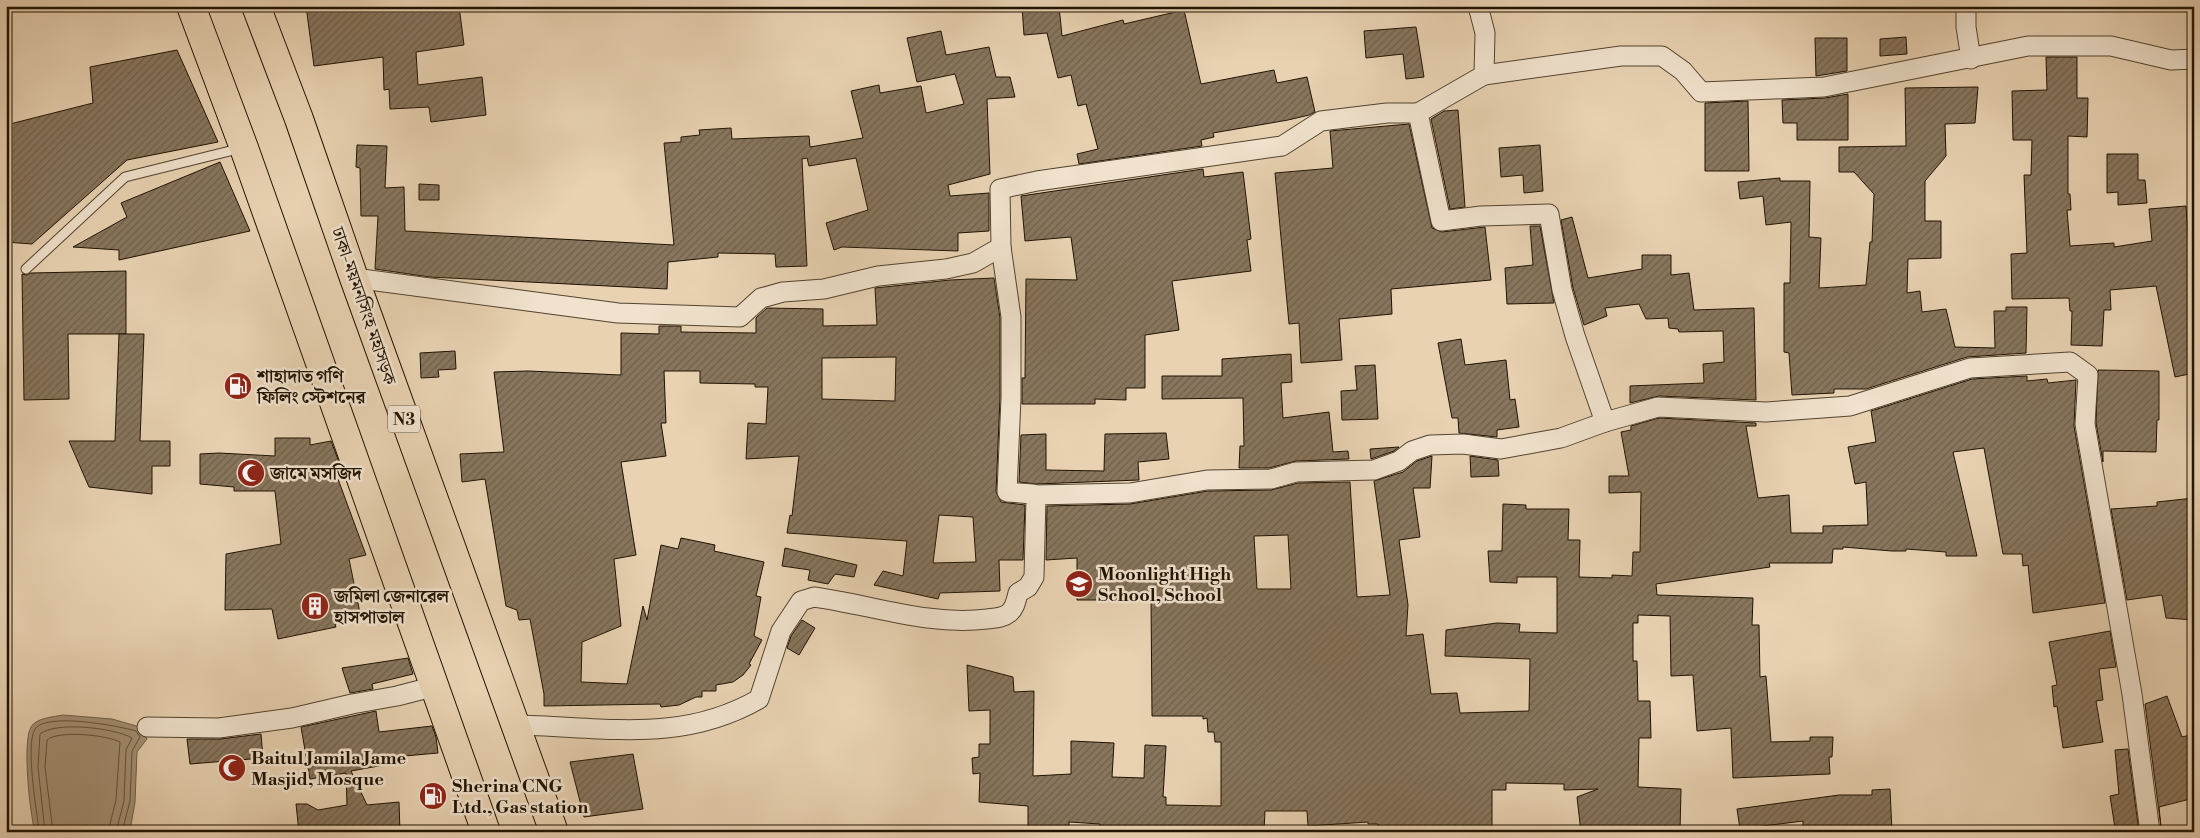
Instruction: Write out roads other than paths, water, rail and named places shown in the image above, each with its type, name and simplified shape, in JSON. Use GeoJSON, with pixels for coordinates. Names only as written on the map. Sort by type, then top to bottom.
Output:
{"type":"FeatureCollection","features":[{"type":"Feature","properties":{"kind":"highway"},"geometry":{"type":"LineString","coordinates":[[191,6],[244,148],[436,686],[486,832]]}},
{"type":"Feature","properties":{"kind":"highway","name":"ঢাকা-ময়মনসিংহ মহাসড়ক"},"geometry":{"type":"LineString","coordinates":[[256,6],[299,119],[354,278],[554,832]]}},
{"type":"Feature","properties":{"kind":"street"},"geometry":{"type":"LineString","coordinates":[[1478,6],[1485,33],[1484,75]]}},
{"type":"Feature","properties":{"kind":"street"},"geometry":{"type":"LineString","coordinates":[[1966,6],[1966,26],[1971,59]]}},
{"type":"Feature","properties":{"kind":"street"},"geometry":{"type":"LineString","coordinates":[[2150,832],[2132,694],[2085,424],[2088,375],[2070,362],[1970,368],[1850,406],[1766,412],[1658,407],[1605,422],[1562,438],[1501,449],[1463,444],[1430,445],[1412,451],[1399,461],[1374,470],[1296,472],[1271,479],[1207,480],[1130,493],[1034,495],[1007,492],[1011,398],[1011,317],[1001,247],[1000,189],[1047,179],[1282,146],[1321,121],[1387,113],[1418,113],[1484,75],[1621,56],[1662,56],[1683,71],[1702,92],[1824,87],[1971,59],[2028,46],[2111,46],[2171,60],[2194,59]]}},
{"type":"Feature","properties":{"kind":"street"},"geometry":{"type":"LineString","coordinates":[[1418,113],[1442,221],[1481,216],[1549,214],[1562,290],[1575,336],[1605,422]]}},
{"type":"Feature","properties":{"kind":"street"},"geometry":{"type":"LineString","coordinates":[[354,278],[618,313],[731,318],[740,317],[761,298],[783,292],[824,289],[878,276],[946,269],[973,263],[1001,247]]}},
{"type":"Feature","properties":{"kind":"street"},"geometry":{"type":"LineString","coordinates":[[514,725],[555,725],[641,731],[678,728],[716,719],[759,699],[781,631],[801,601],[814,597],[932,620],[966,621],[1007,615],[1014,608],[1018,593],[1028,587],[1034,576],[1036,497],[1034,495]]}},
{"type":"Feature","properties":{"kind":"street"},"geometry":{"type":"LineString","coordinates":[[147,727],[219,728],[292,718],[436,686]]}},
{"type":"Feature","properties":{"kind":"lane"},"geometry":{"type":"LineString","coordinates":[[26,269],[125,177],[244,148]]}},
{"type":"Feature","properties":{"kind":"water"},"geometry":{"type":"Polygon","coordinates":[[[63,715],[112,719],[140,727],[147,739],[137,752],[135,802],[131,825],[126,832],[35,832],[28,778],[28,735],[33,724],[45,718],[63,715]]]}},
{"type":"Feature","properties":{"kind":"place","name":"শাহাদাত গণি ফিলিং স্টেশনের"},"geometry":{"type":"Point","coordinates":[238,386]}},
{"type":"Feature","properties":{"kind":"place","name":"জামে মসজিদ"},"geometry":{"type":"Point","coordinates":[251,473]}},
{"type":"Feature","properties":{"kind":"place","name":"Moonlight High School, School"},"geometry":{"type":"Point","coordinates":[1079,584]}},
{"type":"Feature","properties":{"kind":"place","name":"জমিলা জেনারেল হাসপাতাল"},"geometry":{"type":"Point","coordinates":[315,606]}},
{"type":"Feature","properties":{"kind":"place","name":"Baitul Jamila Jame Masjid, Mosque"},"geometry":{"type":"Point","coordinates":[232,768]}},
{"type":"Feature","properties":{"kind":"place","name":"Sherina CNG Ltd., Gas station"},"geometry":{"type":"Point","coordinates":[433,796]}}]}
